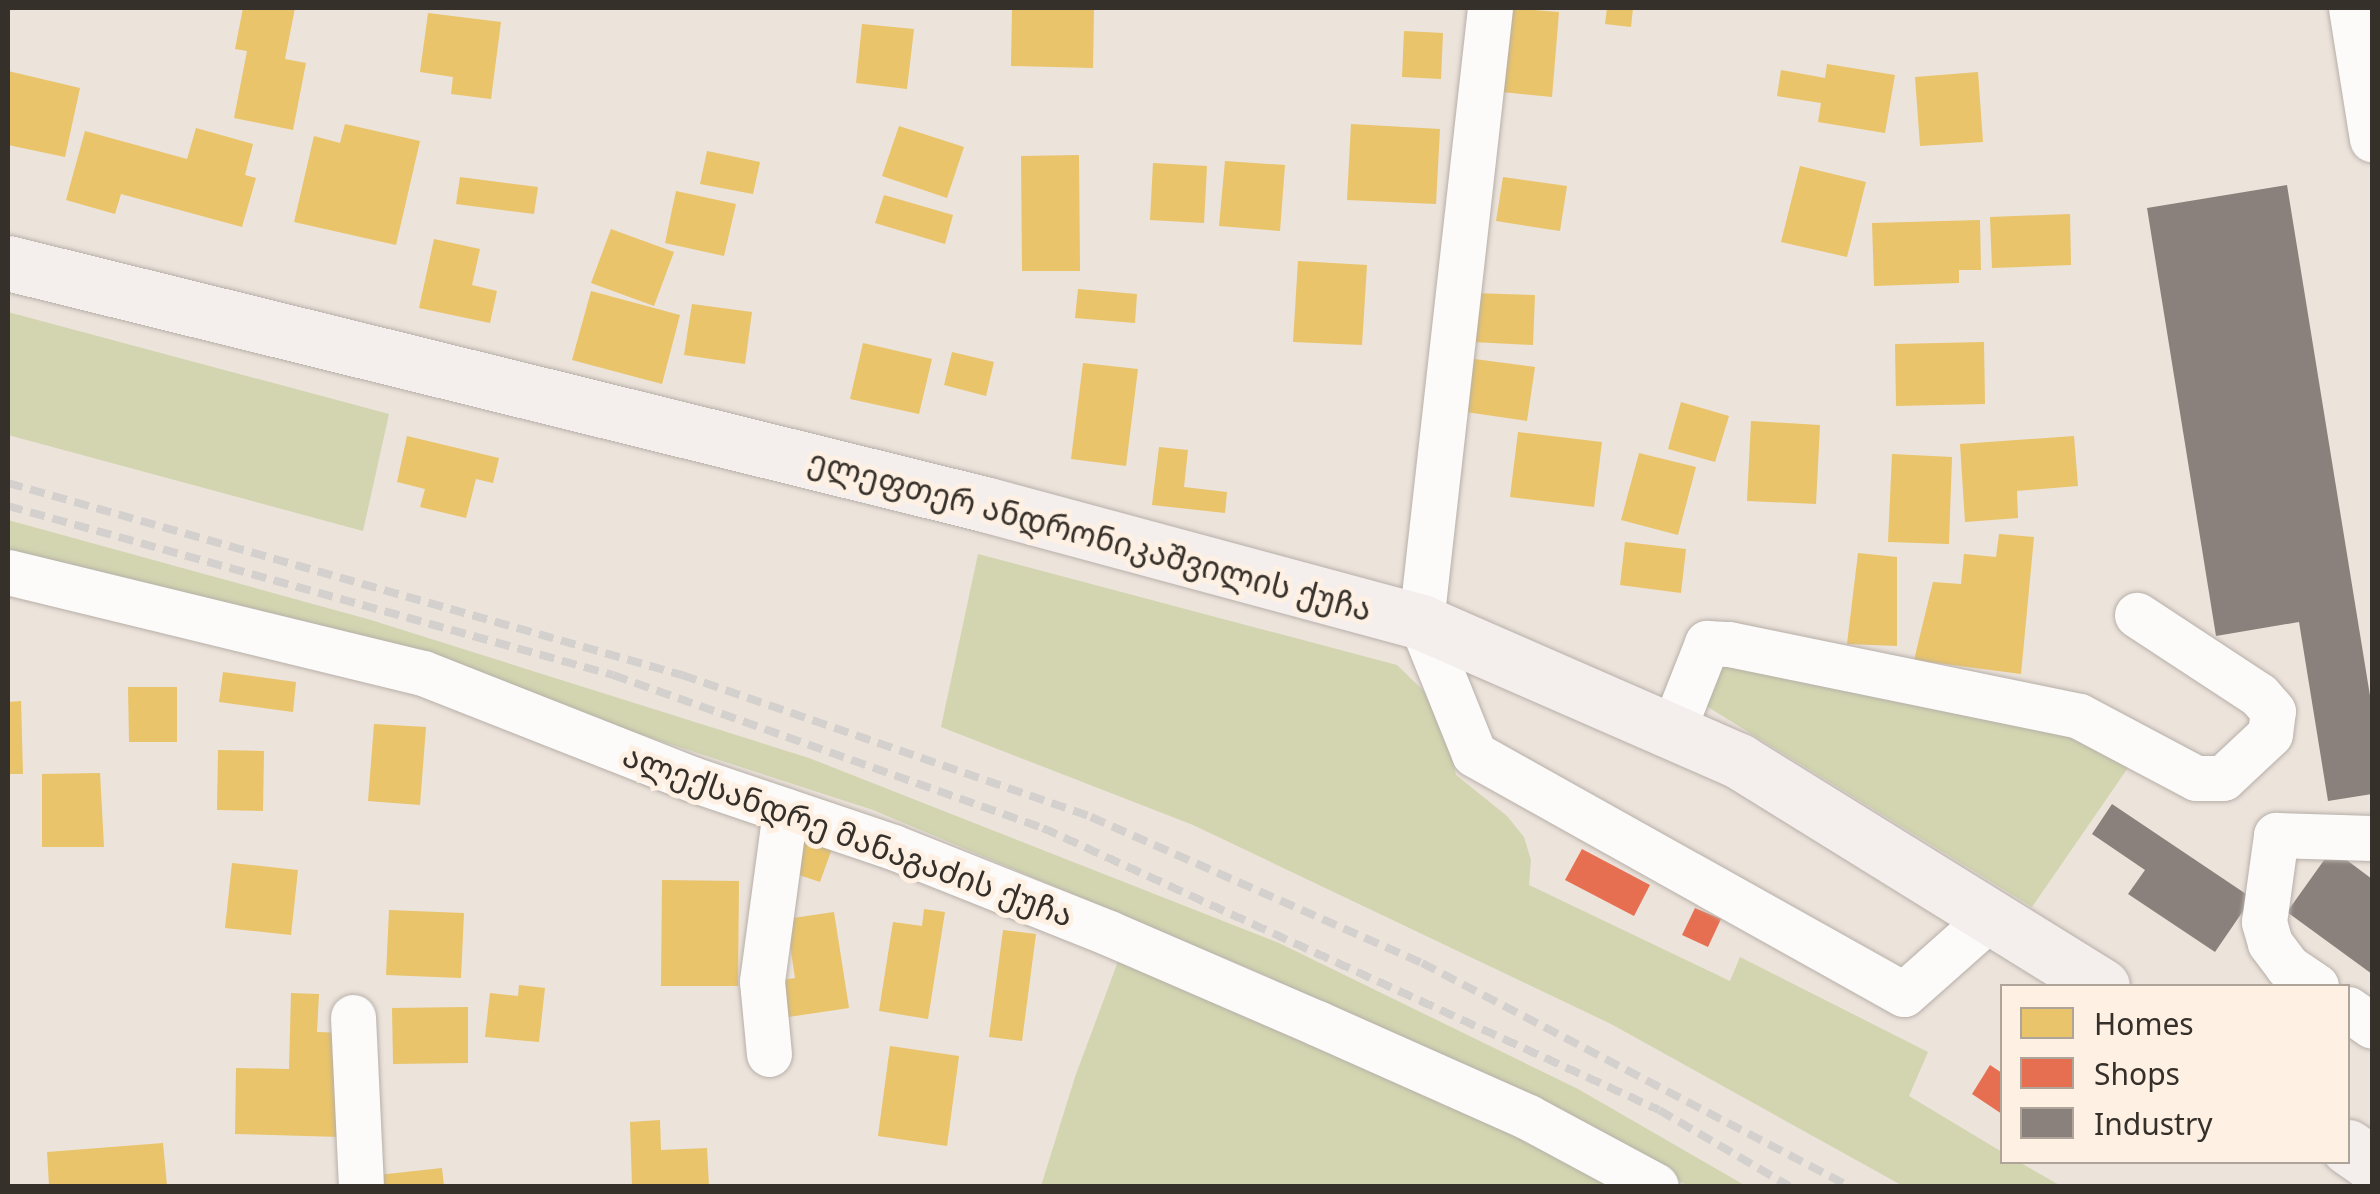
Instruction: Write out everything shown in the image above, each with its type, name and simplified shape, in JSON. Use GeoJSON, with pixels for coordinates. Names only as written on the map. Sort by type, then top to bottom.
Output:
{"type":"FeatureCollection","features":[{"type":"Feature","properties":{"kind":"main road","name":"ელეფთერ ანდრონიკაშვილის ქუჩა"},"geometry":{"type":"LineString","coordinates":[[8,263],[988,505],[1420,622],[1739,761],[2099,984]]}},
{"type":"Feature","properties":{"kind":"main road"},"geometry":{"type":"LineString","coordinates":[[2350,1149],[2372,1164]]}},
{"type":"Feature","properties":{"kind":"street"},"geometry":{"type":"LineString","coordinates":[[1490,8],[1420,622],[1474,754],[1904,994],[1992,915]]}},
{"type":"Feature","properties":{"kind":"street"},"geometry":{"type":"LineString","coordinates":[[2351,8],[2372,140]]}},
{"type":"Feature","properties":{"kind":"street","name":"ალექსანდრე მანაგაძის ქუჩა"},"geometry":{"type":"LineString","coordinates":[[8,572],[422,673],[692,779],[893,847],[1127,940],[1528,1118],[1656,1186]]}},
{"type":"Feature","properties":{"kind":"street"},"geometry":{"type":"LineString","coordinates":[[1672,732],[1707,643],[1729,644],[2079,716],[2196,778],[2223,778],[2270,734],[2273,711],[2259,694],[2136,616]]}},
{"type":"Feature","properties":{"kind":"street"},"geometry":{"type":"LineString","coordinates":[[769,1054],[762,980],[785,810]]}},
{"type":"Feature","properties":{"kind":"street"},"geometry":{"type":"LineString","coordinates":[[2313,984],[2288,967],[2270,942],[2264,922],[2276,835],[2372,838]]}},
{"type":"Feature","properties":{"kind":"street"},"geometry":{"type":"LineString","coordinates":[[2350,1010],[2372,1026]]}},
{"type":"Feature","properties":{"kind":"street"},"geometry":{"type":"LineString","coordinates":[[353,1017],[362,1186]]}},
{"type":"Feature","properties":{"kind":"green space"},"geometry":{"type":"Polygon","coordinates":[[[8,312],[389,414],[363,531],[8,435],[8,312]]]}},
{"type":"Feature","properties":{"kind":"green space"},"geometry":{"type":"Polygon","coordinates":[[[8,520],[371,620],[809,758],[1279,943],[1578,1089],[1746,1186],[1689,1186],[1267,976],[873,810],[439,669],[8,557],[8,520]]]}},
{"type":"Feature","properties":{"kind":"green space"},"geometry":{"type":"Polygon","coordinates":[[[978,554],[1397,665],[1429,696],[1445,721],[1456,775],[1507,816],[1524,837],[1531,860],[1529,885],[1730,981],[1740,957],[1928,1052],[1909,1096],[2000,1151],[2000,1164],[2022,1164],[2061,1186],[1903,1186],[1611,1024],[1193,825],[941,727],[978,554]]]}},
{"type":"Feature","properties":{"kind":"green space"},"geometry":{"type":"Polygon","coordinates":[[[1726,654],[1986,706],[2134,759],[2032,907],[1703,704],[1726,654]]]}},
{"type":"Feature","properties":{"kind":"green space"},"geometry":{"type":"Polygon","coordinates":[[[1123,948],[1615,1186],[1041,1186],[1075,1077],[1123,948]]]}},
{"type":"Feature","properties":{"kind":"building: Homes"},"geometry":{"type":"Polygon","coordinates":[[[243,8],[295,8],[285,59],[306,63],[293,130],[234,118],[247,51],[235,49],[243,8]]]}},
{"type":"Feature","properties":{"kind":"building: Homes"},"geometry":{"type":"Polygon","coordinates":[[[1012,8],[1094,8],[1093,68],[1011,66],[1012,8]]]}},
{"type":"Feature","properties":{"kind":"building: Homes"},"geometry":{"type":"Polygon","coordinates":[[[1509,8],[1559,12],[1552,97],[1502,92],[1509,8]]]}},
{"type":"Feature","properties":{"kind":"building: Homes"},"geometry":{"type":"Polygon","coordinates":[[[1607,8],[1633,8],[1631,27],[1605,24],[1607,8]]]}},
{"type":"Feature","properties":{"kind":"building: Homes"},"geometry":{"type":"Polygon","coordinates":[[[428,13],[501,22],[491,99],[451,94],[453,77],[420,72],[428,13]]]}},
{"type":"Feature","properties":{"kind":"building: Homes"},"geometry":{"type":"Polygon","coordinates":[[[862,24],[914,29],[907,89],[856,83],[862,24]]]}},
{"type":"Feature","properties":{"kind":"building: Homes"},"geometry":{"type":"Polygon","coordinates":[[[1404,31],[1443,33],[1441,79],[1402,77],[1404,31]]]}},
{"type":"Feature","properties":{"kind":"building: Homes"},"geometry":{"type":"Polygon","coordinates":[[[1827,64],[1895,75],[1885,133],[1818,122],[1821,103],[1777,96],[1781,70],[1825,78],[1827,64]]]}},
{"type":"Feature","properties":{"kind":"building: Homes"},"geometry":{"type":"Polygon","coordinates":[[[8,71],[80,88],[65,157],[8,145],[8,71]]]}},
{"type":"Feature","properties":{"kind":"building: Homes"},"geometry":{"type":"Polygon","coordinates":[[[1978,72],[1983,142],[1920,146],[1915,77],[1978,72]]]}},
{"type":"Feature","properties":{"kind":"building: Homes"},"geometry":{"type":"Polygon","coordinates":[[[345,124],[420,141],[396,245],[294,222],[314,136],[340,143],[345,124]]]}},
{"type":"Feature","properties":{"kind":"building: Homes"},"geometry":{"type":"Polygon","coordinates":[[[1351,124],[1440,129],[1436,204],[1347,200],[1351,124]]]}},
{"type":"Feature","properties":{"kind":"building: Homes"},"geometry":{"type":"Polygon","coordinates":[[[899,126],[964,147],[947,198],[882,176],[899,126]]]}},
{"type":"Feature","properties":{"kind":"building: Homes"},"geometry":{"type":"Polygon","coordinates":[[[196,128],[253,144],[245,175],[256,178],[242,227],[121,194],[115,214],[66,200],[85,131],[187,159],[196,128]]]}},
{"type":"Feature","properties":{"kind":"building: Homes"},"geometry":{"type":"Polygon","coordinates":[[[707,151],[760,162],[753,194],[700,184],[707,151]]]}},
{"type":"Feature","properties":{"kind":"building: Homes"},"geometry":{"type":"Polygon","coordinates":[[[1079,155],[1080,271],[1022,271],[1021,156],[1079,155]]]}},
{"type":"Feature","properties":{"kind":"building: Homes"},"geometry":{"type":"Polygon","coordinates":[[[1225,161],[1285,165],[1280,231],[1219,226],[1225,161]]]}},
{"type":"Feature","properties":{"kind":"building: Homes"},"geometry":{"type":"Polygon","coordinates":[[[1153,163],[1207,166],[1204,223],[1150,220],[1153,163]]]}},
{"type":"Feature","properties":{"kind":"building: Homes"},"geometry":{"type":"Polygon","coordinates":[[[1800,166],[1866,182],[1847,257],[1781,242],[1800,166]]]}},
{"type":"Feature","properties":{"kind":"building: Homes"},"geometry":{"type":"Polygon","coordinates":[[[460,177],[538,187],[534,214],[456,204],[460,177]]]}},
{"type":"Feature","properties":{"kind":"building: Homes"},"geometry":{"type":"Polygon","coordinates":[[[1503,177],[1567,186],[1560,231],[1496,221],[1503,177]]]}},
{"type":"Feature","properties":{"kind":"building: Homes"},"geometry":{"type":"Polygon","coordinates":[[[676,191],[736,204],[724,256],[665,243],[676,191]]]}},
{"type":"Feature","properties":{"kind":"building: Homes"},"geometry":{"type":"Polygon","coordinates":[[[884,195],[953,215],[945,244],[875,223],[884,195]]]}},
{"type":"Feature","properties":{"kind":"building: Homes"},"geometry":{"type":"Polygon","coordinates":[[[2070,214],[2071,265],[1992,268],[1990,217],[2070,214]]]}},
{"type":"Feature","properties":{"kind":"building: Homes"},"geometry":{"type":"Polygon","coordinates":[[[1980,220],[1981,270],[1959,270],[1959,283],[1874,286],[1872,223],[1980,220]]]}},
{"type":"Feature","properties":{"kind":"building: Homes"},"geometry":{"type":"Polygon","coordinates":[[[611,229],[674,252],[654,306],[591,283],[611,229]]]}},
{"type":"Feature","properties":{"kind":"building: Homes"},"geometry":{"type":"Polygon","coordinates":[[[434,239],[480,249],[472,285],[497,291],[490,323],[419,308],[434,239]]]}},
{"type":"Feature","properties":{"kind":"building: Homes"},"geometry":{"type":"Polygon","coordinates":[[[1298,261],[1367,265],[1362,345],[1293,342],[1298,261]]]}},
{"type":"Feature","properties":{"kind":"building: Homes"},"geometry":{"type":"Polygon","coordinates":[[[1078,289],[1137,294],[1135,323],[1075,318],[1078,289]]]}},
{"type":"Feature","properties":{"kind":"building: Homes"},"geometry":{"type":"Polygon","coordinates":[[[591,291],[680,315],[662,384],[572,360],[591,291]]]}},
{"type":"Feature","properties":{"kind":"building: Homes"},"geometry":{"type":"Polygon","coordinates":[[[1474,293],[1535,295],[1533,345],[1472,342],[1474,293]]]}},
{"type":"Feature","properties":{"kind":"building: Homes"},"geometry":{"type":"Polygon","coordinates":[[[692,304],[752,312],[745,364],[684,355],[692,304]]]}},
{"type":"Feature","properties":{"kind":"building: Homes"},"geometry":{"type":"Polygon","coordinates":[[[1984,342],[1985,404],[1896,406],[1895,344],[1984,342]]]}},
{"type":"Feature","properties":{"kind":"building: Homes"},"geometry":{"type":"Polygon","coordinates":[[[863,343],[932,359],[919,414],[850,399],[863,343]]]}},
{"type":"Feature","properties":{"kind":"building: Homes"},"geometry":{"type":"Polygon","coordinates":[[[952,352],[994,362],[986,396],[944,385],[952,352]]]}},
{"type":"Feature","properties":{"kind":"building: Homes"},"geometry":{"type":"Polygon","coordinates":[[[1467,358],[1535,367],[1527,421],[1459,411],[1467,358]]]}},
{"type":"Feature","properties":{"kind":"building: Homes"},"geometry":{"type":"Polygon","coordinates":[[[1083,363],[1138,369],[1126,466],[1071,459],[1083,363]]]}},
{"type":"Feature","properties":{"kind":"building: Homes"},"geometry":{"type":"Polygon","coordinates":[[[1681,402],[1729,416],[1715,462],[1668,449],[1681,402]]]}},
{"type":"Feature","properties":{"kind":"building: Homes"},"geometry":{"type":"Polygon","coordinates":[[[1751,421],[1820,425],[1816,504],[1747,501],[1751,421]]]}},
{"type":"Feature","properties":{"kind":"building: Homes"},"geometry":{"type":"Polygon","coordinates":[[[1518,432],[1602,442],[1594,507],[1510,497],[1518,432]]]}},
{"type":"Feature","properties":{"kind":"building: Homes"},"geometry":{"type":"Polygon","coordinates":[[[407,436],[499,458],[493,483],[476,479],[466,518],[420,507],[425,489],[397,482],[407,436]]]}},
{"type":"Feature","properties":{"kind":"building: Homes"},"geometry":{"type":"Polygon","coordinates":[[[2074,436],[2078,486],[2017,491],[2018,518],[1965,522],[1960,444],[2074,436]]]}},
{"type":"Feature","properties":{"kind":"building: Homes"},"geometry":{"type":"Polygon","coordinates":[[[1159,447],[1188,450],[1184,487],[1227,492],[1225,513],[1152,505],[1159,447]]]}},
{"type":"Feature","properties":{"kind":"building: Homes"},"geometry":{"type":"Polygon","coordinates":[[[1639,453],[1696,467],[1678,535],[1621,520],[1639,453]]]}},
{"type":"Feature","properties":{"kind":"building: Homes"},"geometry":{"type":"Polygon","coordinates":[[[1892,454],[1952,457],[1949,544],[1888,542],[1892,454]]]}},
{"type":"Feature","properties":{"kind":"building: Homes"},"geometry":{"type":"Polygon","coordinates":[[[1999,534],[2034,537],[2021,674],[1914,660],[1933,582],[1961,584],[1964,554],[1996,557],[1999,534]]]}},
{"type":"Feature","properties":{"kind":"building: Homes"},"geometry":{"type":"Polygon","coordinates":[[[1625,542],[1686,549],[1681,593],[1620,585],[1625,542]]]}},
{"type":"Feature","properties":{"kind":"building: Homes"},"geometry":{"type":"Polygon","coordinates":[[[1858,553],[1897,557],[1897,646],[1847,644],[1858,553]]]}},
{"type":"Feature","properties":{"kind":"building: Homes"},"geometry":{"type":"Polygon","coordinates":[[[223,672],[296,682],[293,712],[219,702],[223,672]]]}},
{"type":"Feature","properties":{"kind":"building: Homes"},"geometry":{"type":"Polygon","coordinates":[[[128,687],[177,687],[177,742],[129,742],[128,687]]]}},
{"type":"Feature","properties":{"kind":"building: Homes"},"geometry":{"type":"Polygon","coordinates":[[[21,701],[23,774],[8,774],[8,702],[21,701]]]}},
{"type":"Feature","properties":{"kind":"building: Homes"},"geometry":{"type":"Polygon","coordinates":[[[374,724],[426,727],[420,805],[368,801],[374,724]]]}},
{"type":"Feature","properties":{"kind":"building: Homes"},"geometry":{"type":"Polygon","coordinates":[[[218,750],[264,751],[263,811],[217,810],[218,750]]]}},
{"type":"Feature","properties":{"kind":"building: Homes"},"geometry":{"type":"Polygon","coordinates":[[[100,773],[104,847],[42,847],[42,774],[100,773]]]}},
{"type":"Feature","properties":{"kind":"building: Homes"},"geometry":{"type":"Polygon","coordinates":[[[796,829],[834,843],[820,882],[781,869],[796,829]]]}},
{"type":"Feature","properties":{"kind":"building: Homes"},"geometry":{"type":"Polygon","coordinates":[[[232,863],[298,870],[291,935],[225,928],[232,863]]]}},
{"type":"Feature","properties":{"kind":"building: Homes"},"geometry":{"type":"Polygon","coordinates":[[[662,880],[739,881],[738,986],[661,986],[662,880]]]}},
{"type":"Feature","properties":{"kind":"building: Homes"},"geometry":{"type":"Polygon","coordinates":[[[924,909],[945,912],[928,1019],[879,1011],[893,922],[922,926],[924,909]]]}},
{"type":"Feature","properties":{"kind":"building: Homes"},"geometry":{"type":"Polygon","coordinates":[[[389,910],[464,913],[461,978],[386,975],[389,910]]]}},
{"type":"Feature","properties":{"kind":"building: Homes"},"geometry":{"type":"Polygon","coordinates":[[[834,912],[849,1008],[775,1019],[769,982],[795,978],[786,919],[834,912]]]}},
{"type":"Feature","properties":{"kind":"building: Homes"},"geometry":{"type":"Polygon","coordinates":[[[1003,930],[1036,934],[1022,1041],[989,1037],[1003,930]]]}},
{"type":"Feature","properties":{"kind":"building: Homes"},"geometry":{"type":"Polygon","coordinates":[[[519,985],[545,988],[539,1042],[485,1037],[490,993],[518,996],[519,985]]]}},
{"type":"Feature","properties":{"kind":"building: Homes"},"geometry":{"type":"Polygon","coordinates":[[[291,993],[319,994],[317,1032],[344,1033],[341,1137],[235,1134],[236,1068],[289,1069],[291,993]]]}},
{"type":"Feature","properties":{"kind":"building: Homes"},"geometry":{"type":"Polygon","coordinates":[[[468,1007],[468,1063],[393,1064],[392,1008],[468,1007]]]}},
{"type":"Feature","properties":{"kind":"building: Homes"},"geometry":{"type":"Polygon","coordinates":[[[890,1046],[959,1056],[947,1146],[878,1136],[890,1046]]]}},
{"type":"Feature","properties":{"kind":"building: Homes"},"geometry":{"type":"Polygon","coordinates":[[[660,1120],[661,1150],[707,1148],[709,1186],[632,1186],[630,1122],[660,1120]]]}},
{"type":"Feature","properties":{"kind":"building: Homes"},"geometry":{"type":"Polygon","coordinates":[[[163,1143],[167,1186],[49,1186],[47,1152],[163,1143]]]}},
{"type":"Feature","properties":{"kind":"building: Homes"},"geometry":{"type":"Polygon","coordinates":[[[442,1168],[444,1186],[379,1186],[378,1175],[442,1168]]]}},
{"type":"Feature","properties":{"kind":"building: Shops"},"geometry":{"type":"Polygon","coordinates":[[[1582,849],[1650,885],[1634,916],[1565,880],[1582,849]]]}},
{"type":"Feature","properties":{"kind":"building: Shops"},"geometry":{"type":"Polygon","coordinates":[[[1695,908],[1721,919],[1708,947],[1682,935],[1695,908]]]}},
{"type":"Feature","properties":{"kind":"building: Shops"},"geometry":{"type":"Polygon","coordinates":[[[1990,1065],[2000,1072],[2000,1113],[1972,1094],[1990,1065]]]}},
{"type":"Feature","properties":{"kind":"building: Industry"},"geometry":{"type":"Polygon","coordinates":[[[2287,185],[2372,708],[2372,794],[2328,801],[2299,622],[2216,636],[2147,208],[2287,185]]]}},
{"type":"Feature","properties":{"kind":"building: Industry"},"geometry":{"type":"Polygon","coordinates":[[[2112,804],[2252,898],[2215,952],[2128,894],[2145,870],[2092,834],[2112,804]]]}},
{"type":"Feature","properties":{"kind":"building: Industry"},"geometry":{"type":"Polygon","coordinates":[[[2332,849],[2372,879],[2372,974],[2287,912],[2332,849]]]}},
{"type":"Feature","properties":{"kind":"railway"},"geometry":{"type":"LineString","coordinates":[[8,483],[682,675],[1091,817],[1422,963],[1849,1186]]}},
{"type":"Feature","properties":{"kind":"railway"},"geometry":{"type":"LineString","coordinates":[[8,506],[613,675],[1043,828],[1659,1110],[1789,1186]]}}]}
